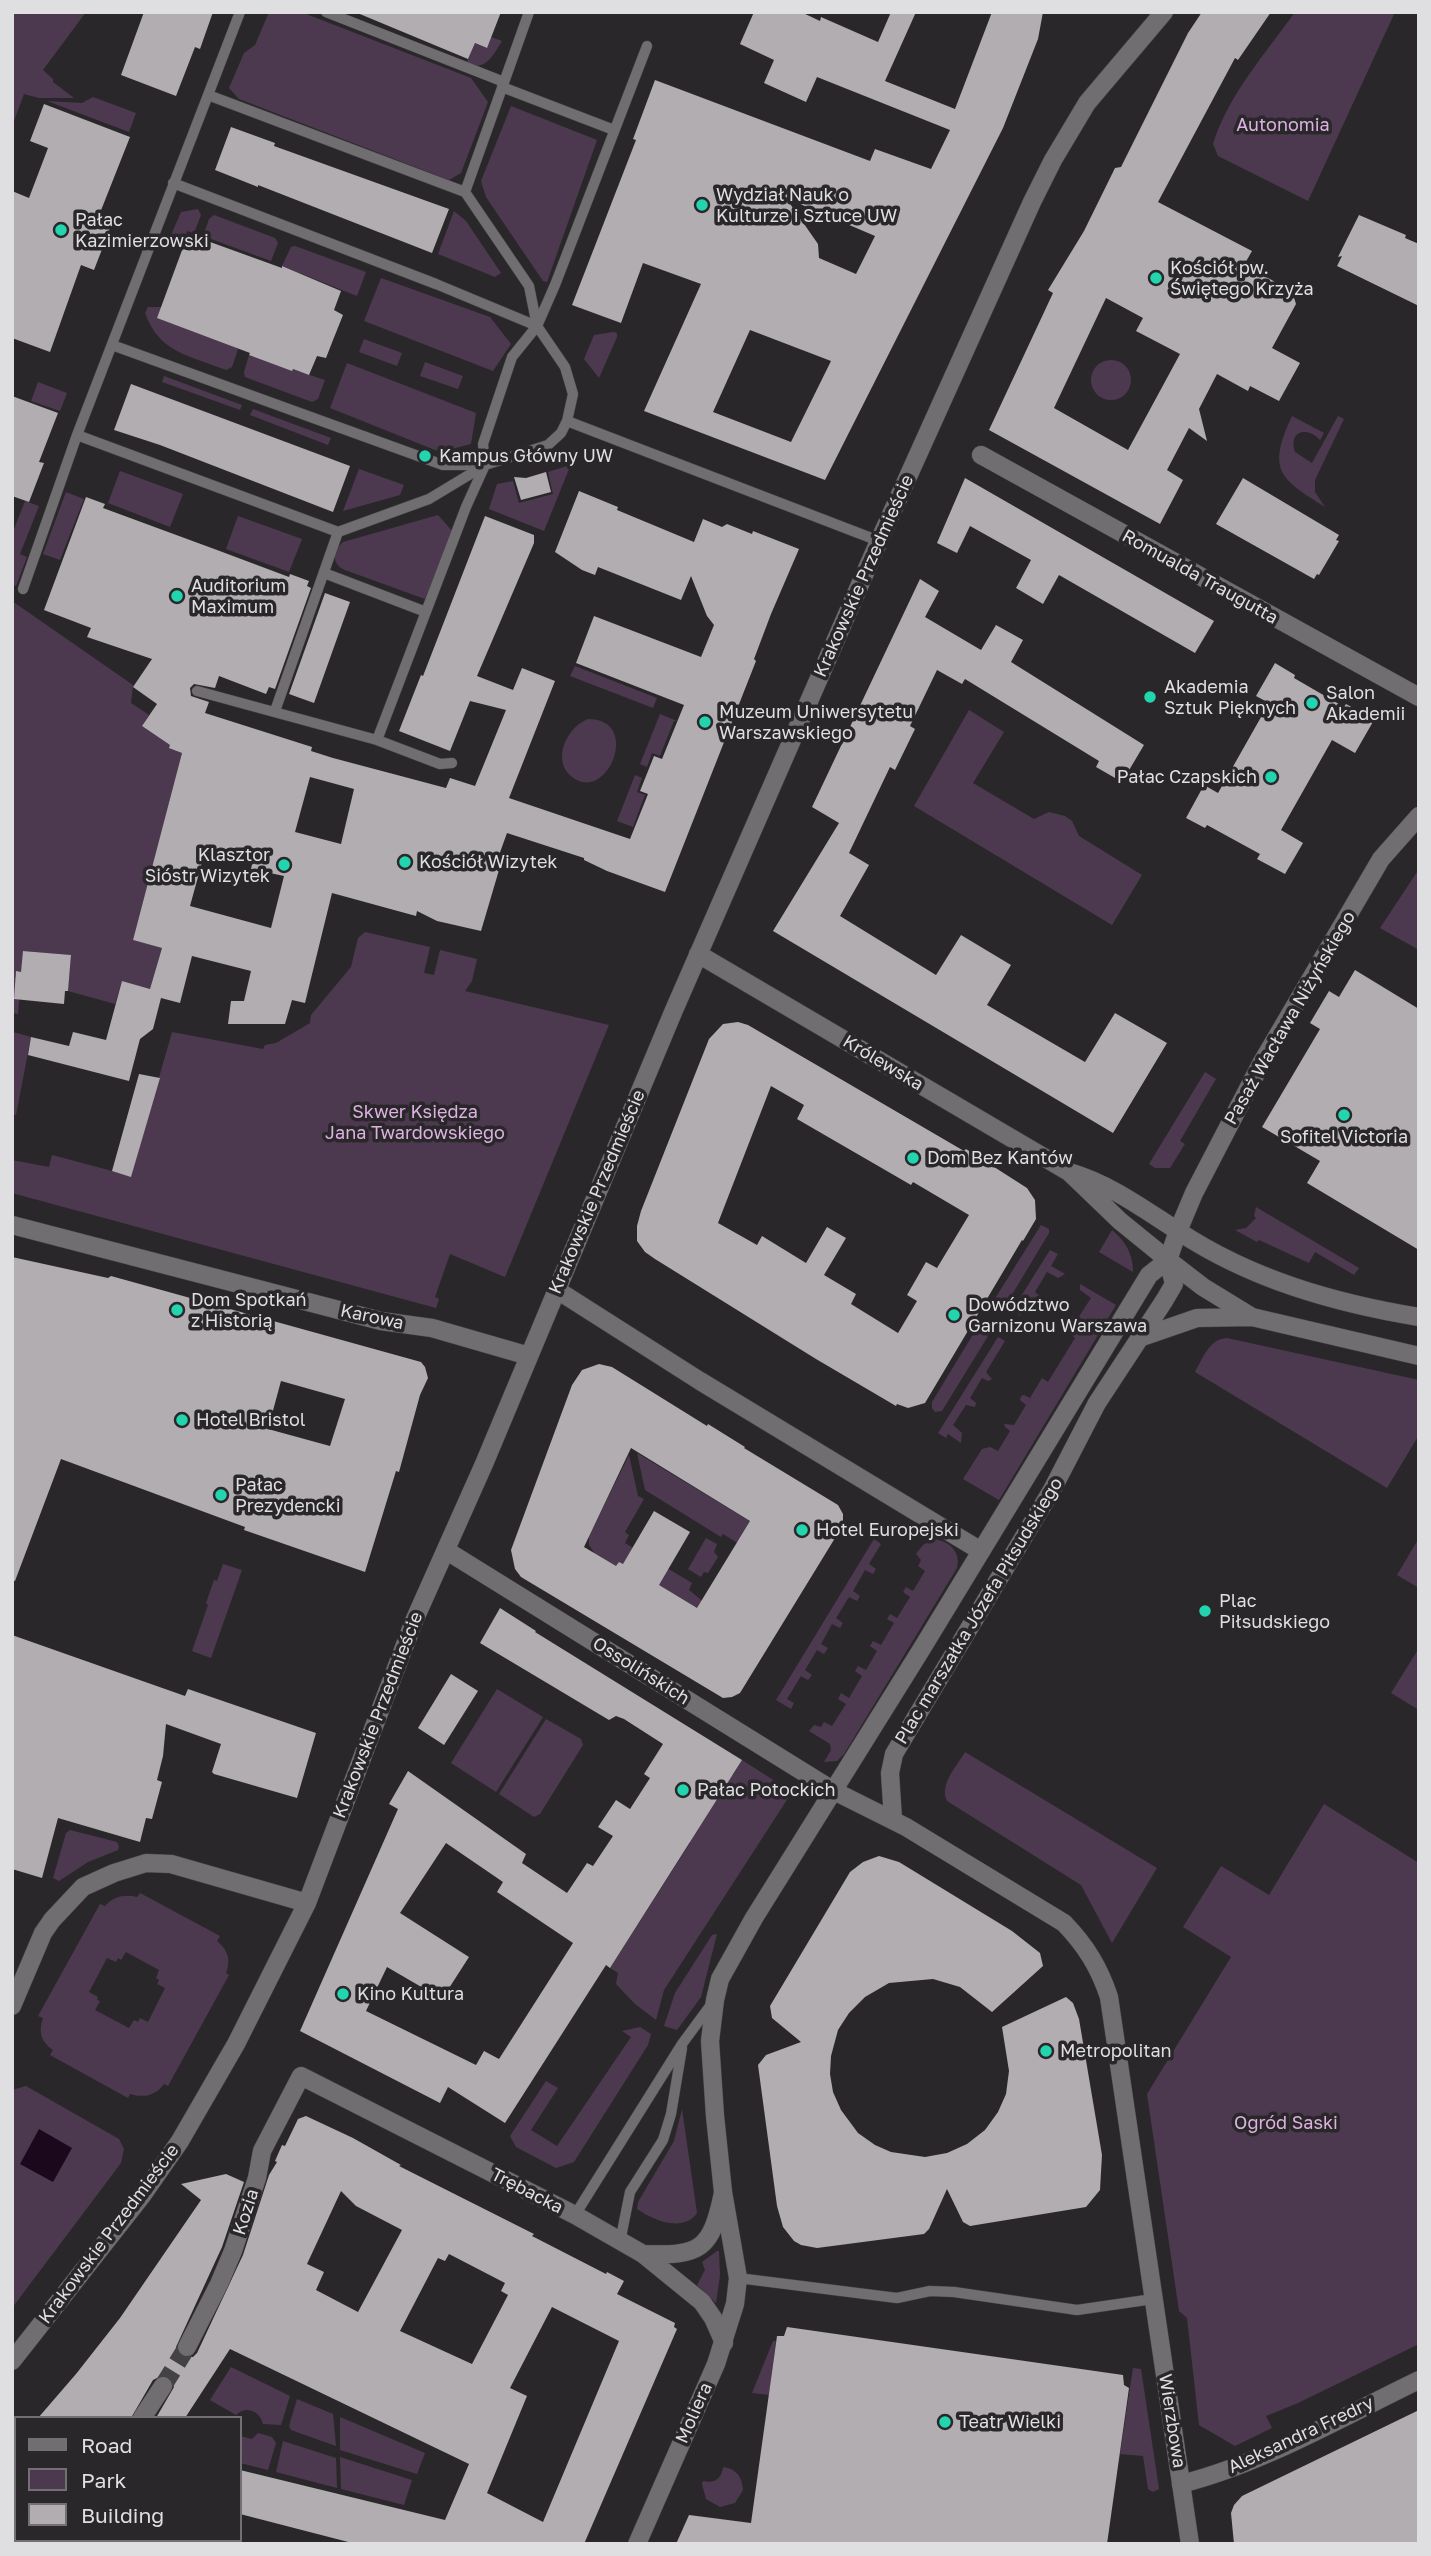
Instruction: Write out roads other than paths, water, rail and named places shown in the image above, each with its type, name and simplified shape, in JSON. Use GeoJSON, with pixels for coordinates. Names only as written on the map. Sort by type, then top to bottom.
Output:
{"type":"FeatureCollection","features":[{"type":"Feature","properties":{"kind":"street","name":"Krakowskie Przedmieście"},"geometry":{"type":"LineString","coordinates":[[12,2361],[141,2197],[180,2141],[236,2043],[307,1903],[414,1621],[447,1550],[698,954],[879,541],[1053,160],[1087,103],[1164,12]]}},
{"type":"Feature","properties":{"kind":"street","name":"Romualda Traugutta"},"geometry":{"type":"LineString","coordinates":[[981,455],[1419,698]]}},
{"type":"Feature","properties":{"kind":"street","name":"Pasaż Wacława Niżyńskiego"},"geometry":{"type":"LineString","coordinates":[[1168,1261],[1194,1193],[1256,1071],[1381,859],[1419,816]]}},
{"type":"Feature","properties":{"kind":"street","name":"Królewska"},"geometry":{"type":"LineString","coordinates":[[698,954],[1069,1172],[1120,1221],[1168,1261],[1252,1317]]}},
{"type":"Feature","properties":{"kind":"street","name":"Królewska"},"geometry":{"type":"LineString","coordinates":[[1069,1172],[1093,1179],[1118,1192],[1220,1258],[1293,1287],[1378,1310],[1419,1317]]}},
{"type":"Feature","properties":{"kind":"street","name":"Karowa"},"geometry":{"type":"LineString","coordinates":[[12,1225],[381,1321],[432,1328],[529,1356]]}},
{"type":"Feature","properties":{"kind":"street","name":"Plac marszałka Józefa Piłsudskiego"},"geometry":{"type":"LineString","coordinates":[[715,2000],[729,1960],[1149,1275],[1168,1261],[1174,1284],[1097,1403],[1047,1499],[894,1754],[891,1773],[893,1819]]}},
{"type":"Feature","properties":{"kind":"street"},"geometry":{"type":"LineString","coordinates":[[557,1290],[981,1551]]}},
{"type":"Feature","properties":{"kind":"street"},"geometry":{"type":"LineString","coordinates":[[1142,1337],[1197,1318],[1252,1317],[1419,1356]]}},
{"type":"Feature","properties":{"kind":"street","name":"Ossolińskich"},"geometry":{"type":"LineString","coordinates":[[447,1550],[834,1791],[893,1819]]}},
{"type":"Feature","properties":{"kind":"street"},"geometry":{"type":"LineString","coordinates":[[893,1819],[1064,1923],[1093,1959],[1109,1997],[1153,2299]]}},
{"type":"Feature","properties":{"kind":"street"},"geometry":{"type":"LineString","coordinates":[[12,2006],[43,1933],[72,1897],[97,1878],[156,1862],[185,1866],[307,1903]]}},
{"type":"Feature","properties":{"kind":"street","name":"Moliera"},"geometry":{"type":"LineString","coordinates":[[638,2544],[724,2343],[735,2304],[738,2278],[723,2192],[710,2041],[715,2000]]}},
{"type":"Feature","properties":{"kind":"street","name":"Trębacka"},"geometry":{"type":"LineString","coordinates":[[301,2076],[575,2215],[643,2254],[702,2302],[713,2318],[724,2343]]}},
{"type":"Feature","properties":{"kind":"street","name":"Kozia"},"geometry":{"type":"LineString","coordinates":[[187,2347],[233,2251],[257,2178],[262,2151],[301,2076]]}},
{"type":"Feature","properties":{"kind":"street"},"geometry":{"type":"LineString","coordinates":[[643,2254],[671,2255],[692,2251],[702,2245],[716,2224],[723,2192]]}},
{"type":"Feature","properties":{"kind":"street","name":"Wierzbowa"},"geometry":{"type":"LineString","coordinates":[[1153,2299],[1190,2544]]}},
{"type":"Feature","properties":{"kind":"street","name":"Aleksandra Fredry"},"geometry":{"type":"LineString","coordinates":[[1181,2484],[1220,2473],[1269,2452],[1419,2380]]}},
{"type":"Feature","properties":{"kind":"street"},"geometry":{"type":"LineString","coordinates":[[143,2416],[163,2386]]}},
{"type":"Feature","properties":{"kind":"lane"},"geometry":{"type":"LineString","coordinates":[[23,589],[77,435],[240,12]]}},
{"type":"Feature","properties":{"kind":"lane"},"geometry":{"type":"LineString","coordinates":[[326,12],[614,130]]}},
{"type":"Feature","properties":{"kind":"lane"},"geometry":{"type":"LineString","coordinates":[[464,192],[529,12]]}},
{"type":"Feature","properties":{"kind":"lane"},"geometry":{"type":"LineString","coordinates":[[377,740],[466,507],[485,465],[483,444],[512,357],[537,326],[555,285],[647,46]]}},
{"type":"Feature","properties":{"kind":"lane"},"geometry":{"type":"LineString","coordinates":[[77,435],[338,532],[429,499],[485,465],[548,444],[561,433],[567,421],[573,394],[565,367],[537,326],[529,286],[464,192],[208,95]]}},
{"type":"Feature","properties":{"kind":"lane"},"geometry":{"type":"LineString","coordinates":[[173,183],[436,284],[537,326]]}},
{"type":"Feature","properties":{"kind":"lane"},"geometry":{"type":"LineString","coordinates":[[112,345],[443,465],[485,465]]}},
{"type":"Feature","properties":{"kind":"lane"},"geometry":{"type":"LineString","coordinates":[[567,421],[879,541]]}},
{"type":"Feature","properties":{"kind":"lane"},"geometry":{"type":"LineString","coordinates":[[275,711],[338,532]]}},
{"type":"Feature","properties":{"kind":"lane"},"geometry":{"type":"LineString","coordinates":[[324,573],[426,612]]}},
{"type":"Feature","properties":{"kind":"lane"},"geometry":{"type":"LineString","coordinates":[[197,691],[377,740],[440,764],[452,763]]}},
{"type":"Feature","properties":{"kind":"lane"},"geometry":{"type":"LineString","coordinates":[[575,2215],[682,2044],[715,2000]]}},
{"type":"Feature","properties":{"kind":"lane"},"geometry":{"type":"LineString","coordinates":[[620,2242],[631,2192],[663,2140],[671,2114],[682,2044]]}},
{"type":"Feature","properties":{"kind":"lane"},"geometry":{"type":"LineString","coordinates":[[738,2278],[897,2298],[930,2291],[954,2292],[1077,2310],[1153,2299]]}},
{"type":"Feature","properties":{"kind":"tunnel"},"geometry":{"type":"LineString","coordinates":[[163,2386],[187,2347]]}},
{"type":"Feature","properties":{"kind":"place","name":"Wydział Nauk o Kulturze i Sztuce UW"},"geometry":{"type":"Point","coordinates":[702,205]}},
{"type":"Feature","properties":{"kind":"place","name":"Pałac Kazimierzowski"},"geometry":{"type":"Point","coordinates":[61,230]}},
{"type":"Feature","properties":{"kind":"place","name":"Kościół pw. Świętego Krzyża"},"geometry":{"type":"Point","coordinates":[1156,278]}},
{"type":"Feature","properties":{"kind":"place","name":"Kampus Główny UW"},"geometry":{"type":"Point","coordinates":[425,456]}},
{"type":"Feature","properties":{"kind":"place","name":"Auditorium Maximum"},"geometry":{"type":"Point","coordinates":[177,596]}},
{"type":"Feature","properties":{"kind":"place","name":"Akademia Sztuk Pięknych"},"geometry":{"type":"Point","coordinates":[1150,697]}},
{"type":"Feature","properties":{"kind":"place","name":"Salon Akademii"},"geometry":{"type":"Point","coordinates":[1312,703]}},
{"type":"Feature","properties":{"kind":"place","name":"Muzeum Uniwersytetu Warszawskiego"},"geometry":{"type":"Point","coordinates":[705,722]}},
{"type":"Feature","properties":{"kind":"place","name":"Pałac Czapskich"},"geometry":{"type":"Point","coordinates":[1271,777]}},
{"type":"Feature","properties":{"kind":"place","name":"Kościół Wizytek"},"geometry":{"type":"Point","coordinates":[405,862]}},
{"type":"Feature","properties":{"kind":"place","name":"Klasztor Sióstr Wizytek"},"geometry":{"type":"Point","coordinates":[284,865]}},
{"type":"Feature","properties":{"kind":"place","name":"Sofitel Victoria"},"geometry":{"type":"Point","coordinates":[1344,1115]}},
{"type":"Feature","properties":{"kind":"place","name":"Dom Bez Kantów"},"geometry":{"type":"Point","coordinates":[913,1158]}},
{"type":"Feature","properties":{"kind":"place","name":"Dom Spotkań z Historią"},"geometry":{"type":"Point","coordinates":[177,1310]}},
{"type":"Feature","properties":{"kind":"place","name":"Dowództwo Garnizonu Warszawa"},"geometry":{"type":"Point","coordinates":[954,1315]}},
{"type":"Feature","properties":{"kind":"place","name":"Hotel Bristol"},"geometry":{"type":"Point","coordinates":[182,1420]}},
{"type":"Feature","properties":{"kind":"place","name":"Pałac Prezydencki"},"geometry":{"type":"Point","coordinates":[221,1495]}},
{"type":"Feature","properties":{"kind":"place","name":"Hotel Europejski"},"geometry":{"type":"Point","coordinates":[802,1530]}},
{"type":"Feature","properties":{"kind":"place","name":"Plac Piłsudskiego"},"geometry":{"type":"Point","coordinates":[1205,1611]}},
{"type":"Feature","properties":{"kind":"place","name":"Pałac Potockich"},"geometry":{"type":"Point","coordinates":[683,1790]}},
{"type":"Feature","properties":{"kind":"place","name":"Kino Kultura"},"geometry":{"type":"Point","coordinates":[343,1994]}},
{"type":"Feature","properties":{"kind":"place","name":"Metropolitan"},"geometry":{"type":"Point","coordinates":[1046,2051]}},
{"type":"Feature","properties":{"kind":"place","name":"Teatr Wielki"},"geometry":{"type":"Point","coordinates":[945,2422]}},
{"type":"Feature","properties":{"kind":"park label","name":"Autonomia"},"geometry":{"type":"Point","coordinates":[1283,125]}},
{"type":"Feature","properties":{"kind":"park label","name":"Skwer Księdza Jana Twardowskiego"},"geometry":{"type":"Point","coordinates":[415,1122]}},
{"type":"Feature","properties":{"kind":"park label","name":"Ogród Saski"},"geometry":{"type":"Point","coordinates":[1286,2123]}}]}
